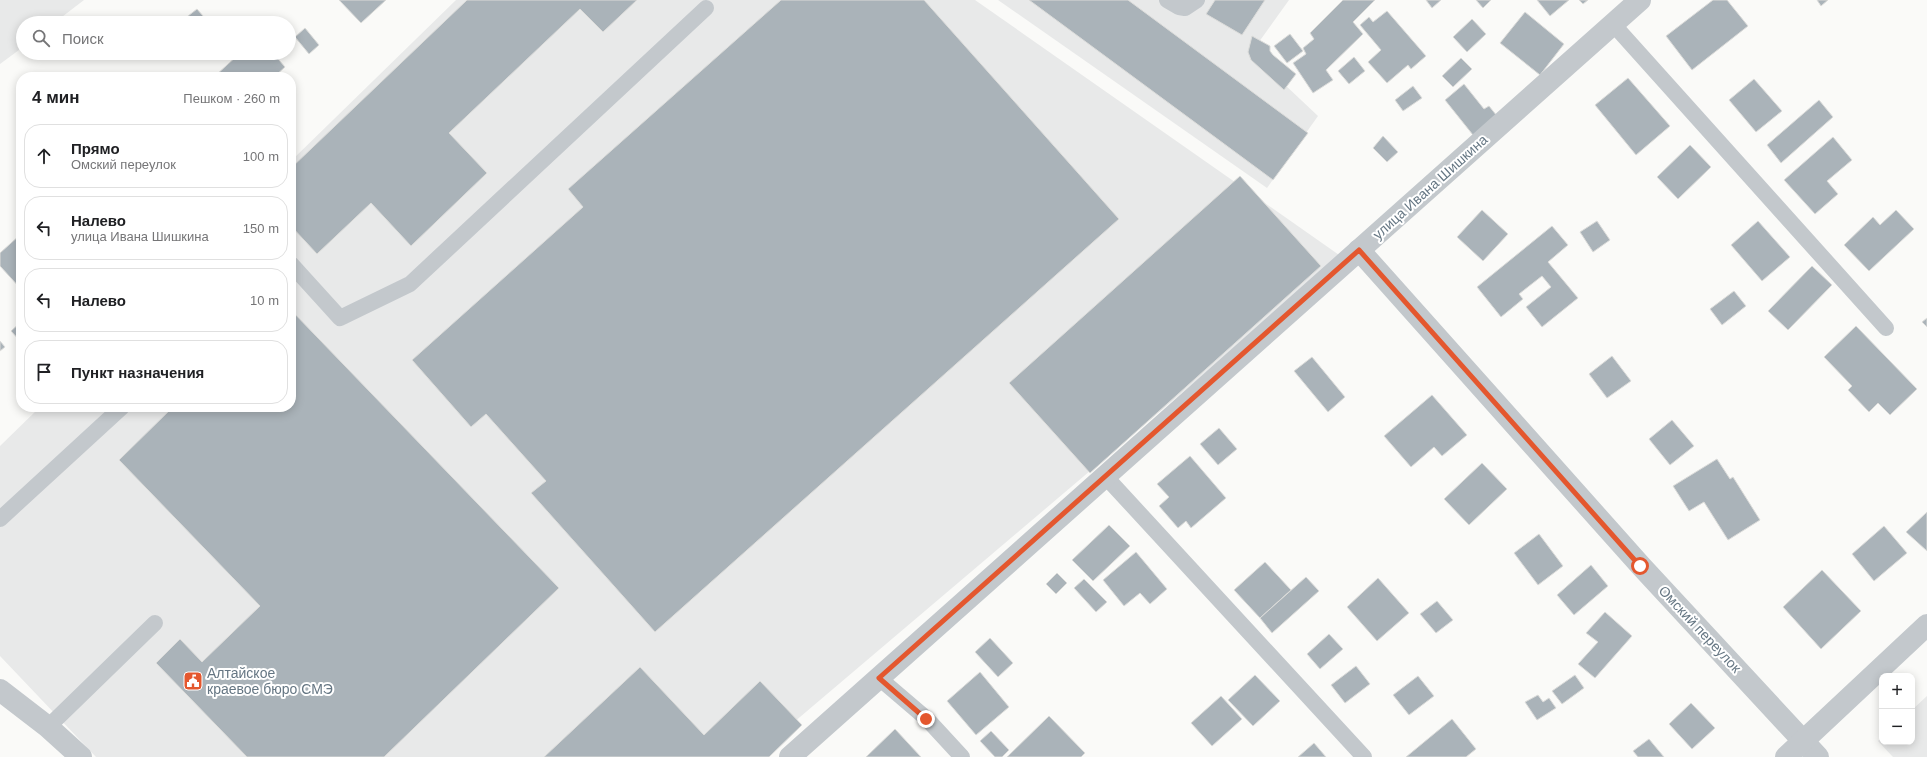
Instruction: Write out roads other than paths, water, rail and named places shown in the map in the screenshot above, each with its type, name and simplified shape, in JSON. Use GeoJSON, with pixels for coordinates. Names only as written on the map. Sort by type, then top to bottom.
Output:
{"type":"FeatureCollection","features":[{"type":"Feature","properties":{"kind":"street","name":"улица Ивана Шишкина"},"geometry":{"type":"LineString","coordinates":[[790,757],[1640,0]]}},
{"type":"Feature","properties":{"kind":"street","name":"Омский переулок"},"geometry":{"type":"LineString","coordinates":[[1359,250],[1640,566],[1818,757]]}},
{"type":"Feature","properties":{"kind":"street"},"geometry":{"type":"LineString","coordinates":[[1786,757],[1927,625]]}},
{"type":"Feature","properties":{"kind":"street"},"geometry":{"type":"LineString","coordinates":[[0,690],[48,727],[81,757]]}},
{"type":"Feature","properties":{"kind":"lane"},"geometry":{"type":"LineString","coordinates":[[1167,0],[1178,7],[1185,8],[1198,0]]}},
{"type":"Feature","properties":{"kind":"lane"},"geometry":{"type":"LineString","coordinates":[[296,270],[340,318],[410,284],[706,8]]}},
{"type":"Feature","properties":{"kind":"lane"},"geometry":{"type":"LineString","coordinates":[[1613,24],[1886,328]]}},
{"type":"Feature","properties":{"kind":"lane"},"geometry":{"type":"LineString","coordinates":[[0,520],[117,412]]}},
{"type":"Feature","properties":{"kind":"lane"},"geometry":{"type":"LineString","coordinates":[[1106,476],[1364,757]]}},
{"type":"Feature","properties":{"kind":"lane"},"geometry":{"type":"LineString","coordinates":[[48,727],[155,623]]}},
{"type":"Feature","properties":{"kind":"lane"},"geometry":{"type":"LineString","coordinates":[[879,678],[926,719],[962,757]]}},
{"type":"Feature","properties":{"kind":"place","name":"Алтайское краевое бюро СМЭ"},"geometry":{"type":"Point","coordinates":[193,681]}}]}
